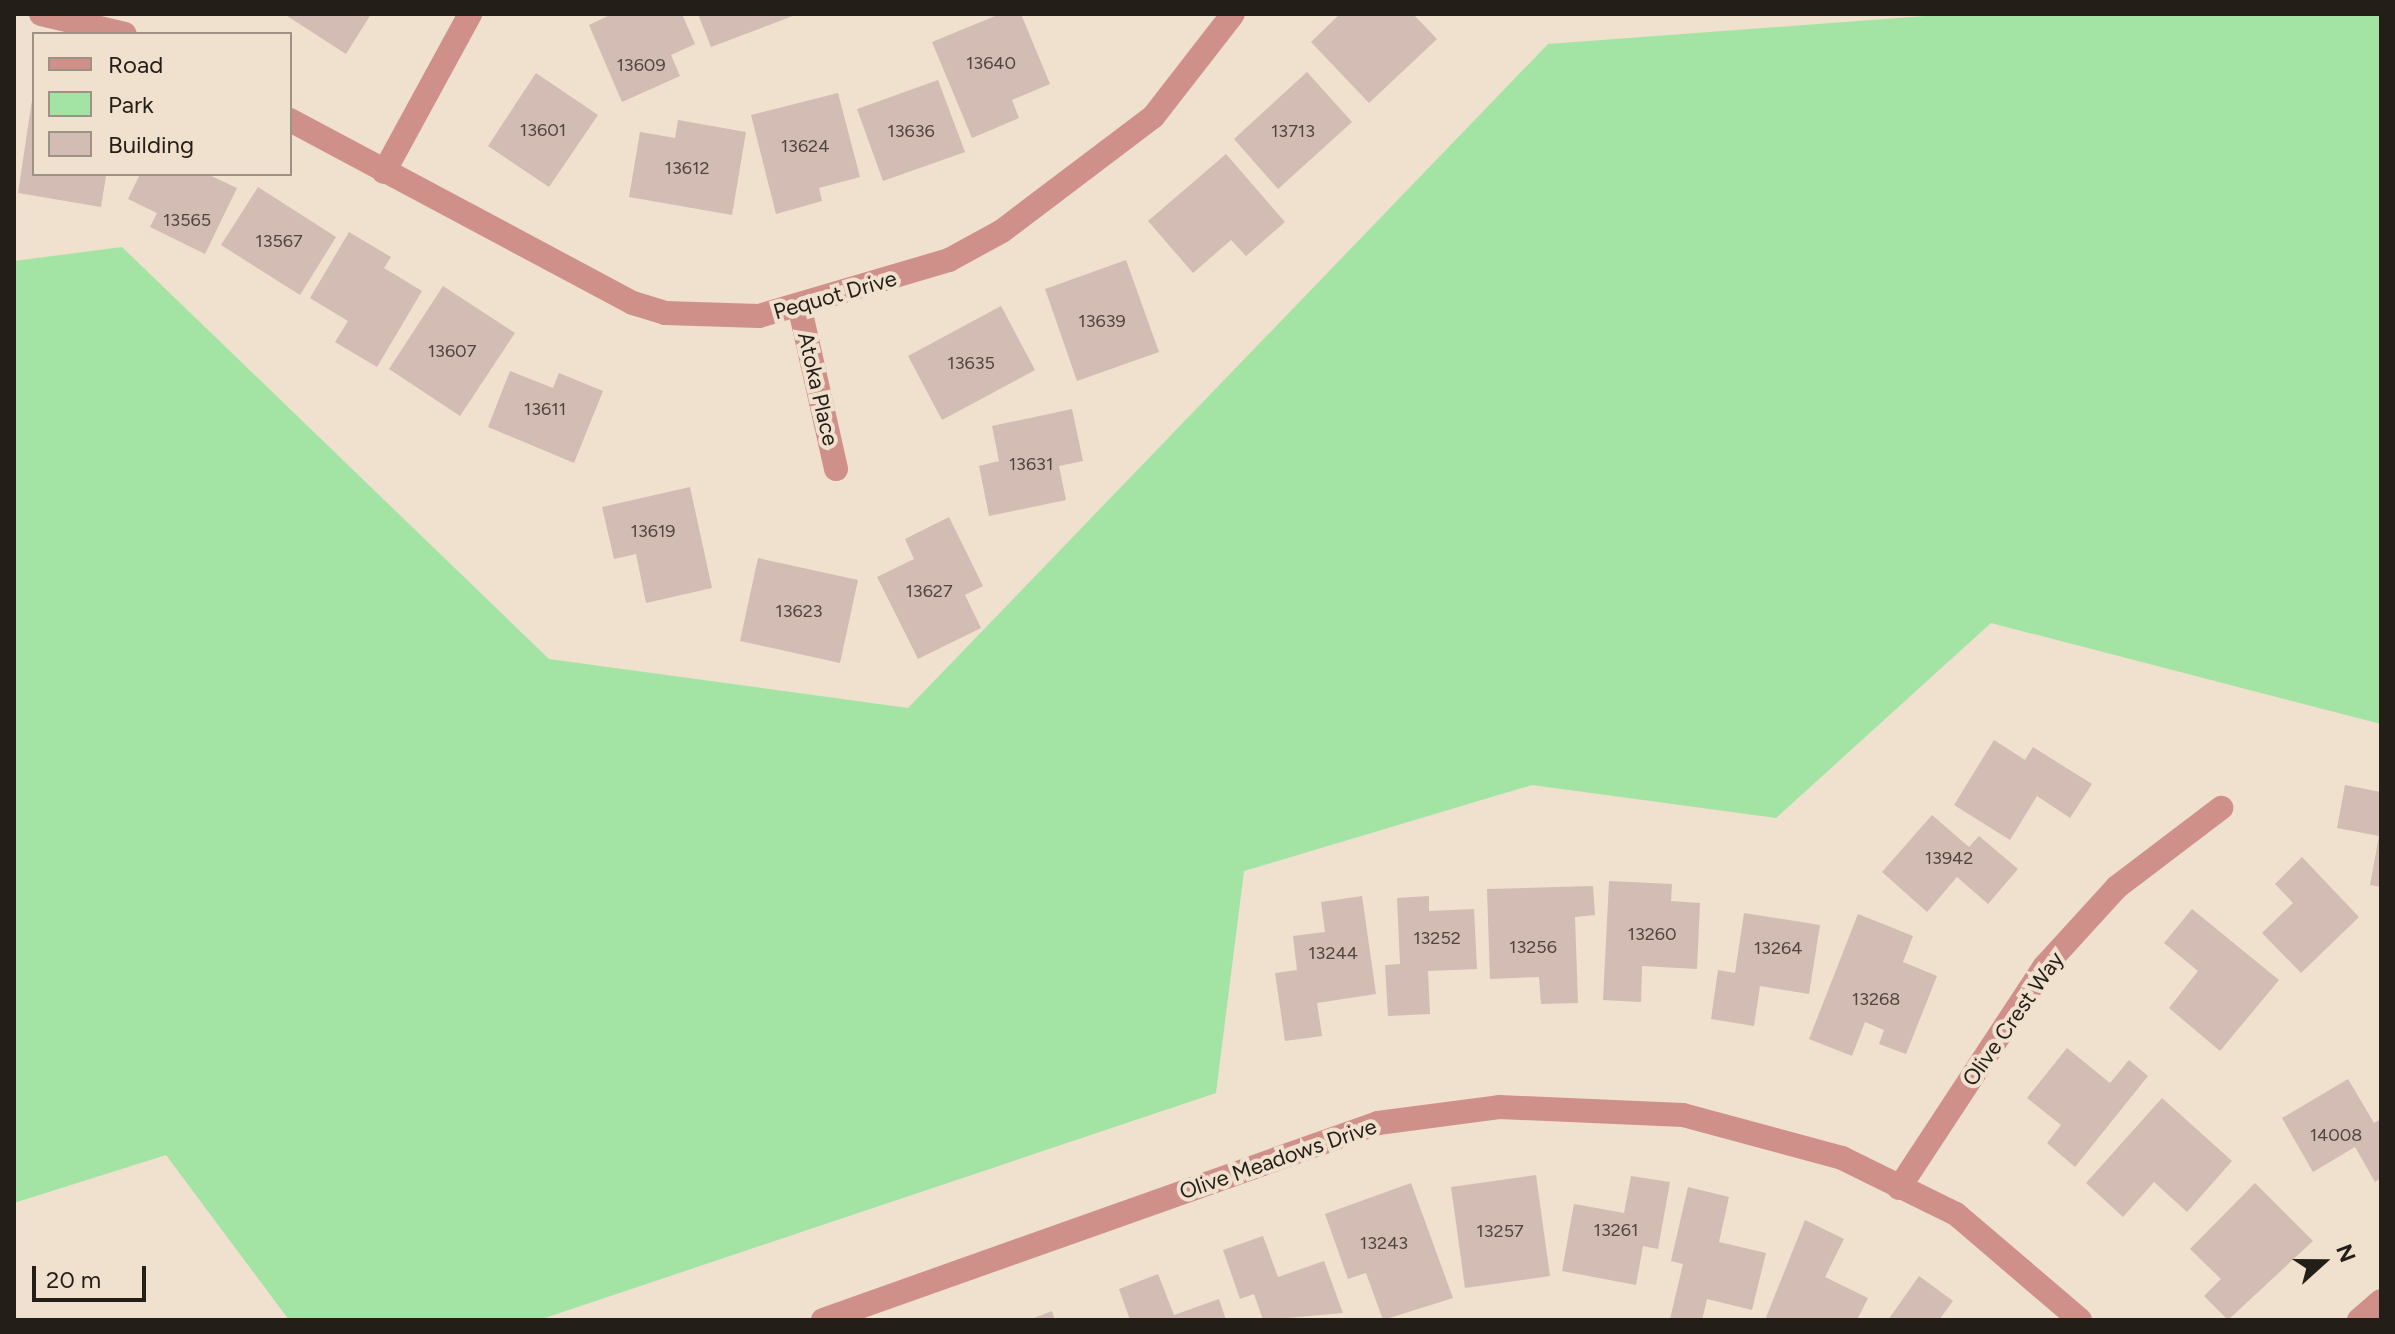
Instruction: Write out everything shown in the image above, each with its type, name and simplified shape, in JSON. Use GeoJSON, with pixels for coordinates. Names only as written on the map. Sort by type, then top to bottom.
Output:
{"type":"FeatureCollection","features":[{"type":"Feature","properties":{"kind":"street"},"geometry":{"type":"LineString","coordinates":[[41,14],[117,32]]}},
{"type":"Feature","properties":{"kind":"street"},"geometry":{"type":"LineString","coordinates":[[384,172],[470,14]]}},
{"type":"Feature","properties":{"kind":"street","name":"Pequot Drive"},"geometry":{"type":"LineString","coordinates":[[292,121],[633,303],[665,313],[759,316],[800,309],[949,260],[1002,231],[1153,117],[1233,14]]}},
{"type":"Feature","properties":{"kind":"street","name":"Atoka Place"},"geometry":{"type":"LineString","coordinates":[[800,309],[836,469]]}},
{"type":"Feature","properties":{"kind":"street","name":"Olive Crest Way"},"geometry":{"type":"LineString","coordinates":[[1899,1188],[2044,967],[2117,887],[2221,808]]}},
{"type":"Feature","properties":{"kind":"street","name":"Olive Meadows Drive"},"geometry":{"type":"LineString","coordinates":[[823,1320],[1378,1123],[1499,1107],[1683,1115],[1842,1158],[1956,1214],[2080,1320]]}},
{"type":"Feature","properties":{"kind":"street"},"geometry":{"type":"LineString","coordinates":[[2359,1320],[2381,1301]]}},
{"type":"Feature","properties":{"kind":"green space"},"geometry":{"type":"Polygon","coordinates":[[[1951,14],[2381,14],[2381,724],[1991,623],[1776,818],[1532,785],[1244,871],[1216,1093],[539,1320],[289,1320],[166,1155],[14,1203],[14,261],[122,247],[549,659],[908,708],[1548,44],[1951,14]]]}},
{"type":"Feature","properties":{"kind":"building"},"geometry":{"type":"Polygon","coordinates":[[[284,14],[371,14],[346,54],[284,14]]]}},
{"type":"Feature","properties":{"kind":"building"},"geometry":{"type":"Polygon","coordinates":[[[612,14],[682,14],[695,44],[671,55],[680,76],[622,102],[589,25],[612,14]]]}},
{"type":"Feature","properties":{"kind":"building"},"geometry":{"type":"Polygon","coordinates":[[[698,14],[798,14],[711,47],[698,14]]]}},
{"type":"Feature","properties":{"kind":"building"},"geometry":{"type":"Polygon","coordinates":[[[1000,14],[1021,14],[1050,84],[1012,100],[1019,118],[972,138],[932,42],[1000,14]]]}},
{"type":"Feature","properties":{"kind":"building"},"geometry":{"type":"Polygon","coordinates":[[[1340,14],[1413,14],[1437,39],[1369,103],[1311,42],[1340,14]]]}},
{"type":"Feature","properties":{"kind":"building"},"geometry":{"type":"Polygon","coordinates":[[[1307,72],[1352,122],[1278,189],[1234,139],[1307,72]]]}},
{"type":"Feature","properties":{"kind":"building"},"geometry":{"type":"Polygon","coordinates":[[[536,73],[598,115],[549,187],[488,146],[536,73]]]}},
{"type":"Feature","properties":{"kind":"building"},"geometry":{"type":"Polygon","coordinates":[[[938,80],[965,152],[883,181],[857,109],[938,80]]]}},
{"type":"Feature","properties":{"kind":"building"},"geometry":{"type":"Polygon","coordinates":[[[838,93],[860,177],[819,188],[822,201],[776,214],[751,115],[838,93]]]}},
{"type":"Feature","properties":{"kind":"building"},"geometry":{"type":"Polygon","coordinates":[[[32,100],[32,176],[106,176],[101,207],[18,193],[32,100]]]}},
{"type":"Feature","properties":{"kind":"building"},"geometry":{"type":"Polygon","coordinates":[[[678,120],[746,132],[732,215],[629,197],[640,132],[675,138],[678,120]]]}},
{"type":"Feature","properties":{"kind":"building"},"geometry":{"type":"Polygon","coordinates":[[[1226,154],[1285,222],[1246,256],[1231,240],[1193,273],[1148,221],[1226,154]]]}},
{"type":"Feature","properties":{"kind":"building"},"geometry":{"type":"Polygon","coordinates":[[[139,176],[211,176],[237,188],[205,254],[150,227],[157,213],[128,199],[139,176]]]}},
{"type":"Feature","properties":{"kind":"building"},"geometry":{"type":"Polygon","coordinates":[[[258,187],[336,237],[300,295],[221,245],[258,187]]]}},
{"type":"Feature","properties":{"kind":"building"},"geometry":{"type":"Polygon","coordinates":[[[349,232],[391,257],[384,268],[422,291],[377,367],[335,342],[348,321],[310,298],[349,232]]]}},
{"type":"Feature","properties":{"kind":"building"},"geometry":{"type":"Polygon","coordinates":[[[1126,260],[1159,352],[1077,381],[1045,289],[1126,260]]]}},
{"type":"Feature","properties":{"kind":"building"},"geometry":{"type":"Polygon","coordinates":[[[443,286],[515,333],[460,416],[389,369],[443,286]]]}},
{"type":"Feature","properties":{"kind":"building"},"geometry":{"type":"Polygon","coordinates":[[[1001,306],[1035,370],[942,420],[908,356],[1001,306]]]}},
{"type":"Feature","properties":{"kind":"building"},"geometry":{"type":"Polygon","coordinates":[[[510,371],[553,388],[559,373],[603,391],[574,463],[488,427],[510,371]]]}},
{"type":"Feature","properties":{"kind":"building"},"geometry":{"type":"Polygon","coordinates":[[[1072,409],[1083,461],[1059,466],[1066,500],[989,516],[979,466],[999,461],[992,426],[1072,409]]]}},
{"type":"Feature","properties":{"kind":"building"},"geometry":{"type":"Polygon","coordinates":[[[690,487],[712,588],[646,603],[636,554],[614,559],[602,507],[690,487]]]}},
{"type":"Feature","properties":{"kind":"building"},"geometry":{"type":"Polygon","coordinates":[[[949,517],[983,586],[965,595],[981,628],[918,659],[877,577],[914,559],[905,539],[949,517]]]}},
{"type":"Feature","properties":{"kind":"building"},"geometry":{"type":"Polygon","coordinates":[[[758,558],[858,580],[840,663],[740,641],[758,558]]]}},
{"type":"Feature","properties":{"kind":"building"},"geometry":{"type":"Polygon","coordinates":[[[1994,740],[2025,760],[2033,747],[2092,784],[2070,818],[2037,796],[2010,840],[1954,805],[1994,740]]]}},
{"type":"Feature","properties":{"kind":"building"},"geometry":{"type":"Polygon","coordinates":[[[2345,785],[2381,792],[2381,887],[2370,885],[2379,836],[2337,828],[2345,785]]]}},
{"type":"Feature","properties":{"kind":"building"},"geometry":{"type":"Polygon","coordinates":[[[1932,815],[1969,847],[1979,836],[2018,869],[1988,904],[1957,877],[1927,912],[1882,872],[1932,815]]]}},
{"type":"Feature","properties":{"kind":"building"},"geometry":{"type":"Polygon","coordinates":[[[2302,857],[2359,917],[2301,973],[2262,933],[2293,903],[2275,884],[2302,857]]]}},
{"type":"Feature","properties":{"kind":"building"},"geometry":{"type":"Polygon","coordinates":[[[1609,881],[1672,884],[1671,901],[1700,903],[1697,969],[1642,966],[1641,1002],[1603,1000],[1609,881]]]}},
{"type":"Feature","properties":{"kind":"building"},"geometry":{"type":"Polygon","coordinates":[[[1593,886],[1595,915],[1575,917],[1578,1003],[1541,1004],[1539,977],[1490,979],[1487,889],[1593,886]]]}},
{"type":"Feature","properties":{"kind":"building"},"geometry":{"type":"Polygon","coordinates":[[[1362,896],[1376,994],[1317,1003],[1322,1036],[1285,1041],[1275,973],[1297,970],[1293,936],[1325,932],[1321,902],[1362,896]]]}},
{"type":"Feature","properties":{"kind":"building"},"geometry":{"type":"Polygon","coordinates":[[[1429,896],[1429,911],[1474,909],[1477,969],[1428,971],[1430,1014],[1388,1016],[1385,965],[1400,964],[1397,898],[1429,896]]]}},
{"type":"Feature","properties":{"kind":"building"},"geometry":{"type":"Polygon","coordinates":[[[2192,909],[2279,980],[2220,1051],[2169,1008],[2198,971],[2164,943],[2192,909]]]}},
{"type":"Feature","properties":{"kind":"building"},"geometry":{"type":"Polygon","coordinates":[[[1744,913],[1820,925],[1809,994],[1760,986],[1754,1026],[1711,1019],[1718,970],[1735,973],[1744,913]]]}},
{"type":"Feature","properties":{"kind":"building"},"geometry":{"type":"Polygon","coordinates":[[[1858,914],[1913,936],[1903,962],[1937,976],[1906,1054],[1879,1044],[1884,1030],[1865,1022],[1852,1056],[1809,1039],[1858,914]]]}},
{"type":"Feature","properties":{"kind":"building"},"geometry":{"type":"Polygon","coordinates":[[[2067,1048],[2110,1083],[2129,1060],[2148,1076],[2075,1167],[2047,1143],[2061,1125],[2027,1098],[2067,1048]]]}},
{"type":"Feature","properties":{"kind":"building"},"geometry":{"type":"Polygon","coordinates":[[[2348,1079],[2374,1123],[2381,1119],[2381,1178],[2375,1182],[2355,1147],[2313,1172],[2282,1118],[2348,1079]]]}},
{"type":"Feature","properties":{"kind":"building"},"geometry":{"type":"Polygon","coordinates":[[[2162,1098],[2232,1161],[2187,1212],[2154,1182],[2123,1217],[2086,1183],[2162,1098]]]}},
{"type":"Feature","properties":{"kind":"building"},"geometry":{"type":"Polygon","coordinates":[[[1536,1175],[1550,1276],[1465,1288],[1451,1187],[1536,1175]]]}},
{"type":"Feature","properties":{"kind":"building"},"geometry":{"type":"Polygon","coordinates":[[[1631,1176],[1670,1182],[1658,1249],[1643,1246],[1636,1285],[1562,1271],[1574,1204],[1624,1213],[1631,1176]]]}},
{"type":"Feature","properties":{"kind":"building"},"geometry":{"type":"Polygon","coordinates":[[[1411,1183],[1453,1298],[1383,1320],[1366,1273],[1348,1279],[1325,1214],[1411,1183]]]}},
{"type":"Feature","properties":{"kind":"building"},"geometry":{"type":"Polygon","coordinates":[[[2255,1183],[2313,1241],[2228,1320],[2204,1296],[2221,1279],[2190,1249],[2255,1183]]]}},
{"type":"Feature","properties":{"kind":"building"},"geometry":{"type":"Polygon","coordinates":[[[1688,1187],[1729,1197],[1719,1242],[1766,1253],[1752,1310],[1707,1299],[1702,1320],[1670,1319],[1683,1264],[1671,1261],[1688,1187]]]}},
{"type":"Feature","properties":{"kind":"building"},"geometry":{"type":"Polygon","coordinates":[[[1805,1220],[1844,1239],[1825,1277],[1868,1298],[1857,1320],[1765,1320],[1805,1220]]]}},
{"type":"Feature","properties":{"kind":"building"},"geometry":{"type":"Polygon","coordinates":[[[1263,1236],[1278,1277],[1324,1261],[1343,1313],[1263,1320],[1254,1294],[1240,1299],[1223,1250],[1263,1236]]]}},
{"type":"Feature","properties":{"kind":"building"},"geometry":{"type":"Polygon","coordinates":[[[1158,1274],[1174,1315],[1219,1299],[1226,1320],[1130,1320],[1119,1289],[1158,1274]]]}},
{"type":"Feature","properties":{"kind":"building"},"geometry":{"type":"Polygon","coordinates":[[[1919,1276],[1953,1301],[1939,1320],[1888,1320],[1919,1276]]]}},
{"type":"Feature","properties":{"kind":"building"},"geometry":{"type":"Polygon","coordinates":[[[1052,1311],[1055,1320],[1029,1320],[1052,1311]]]}}]}
